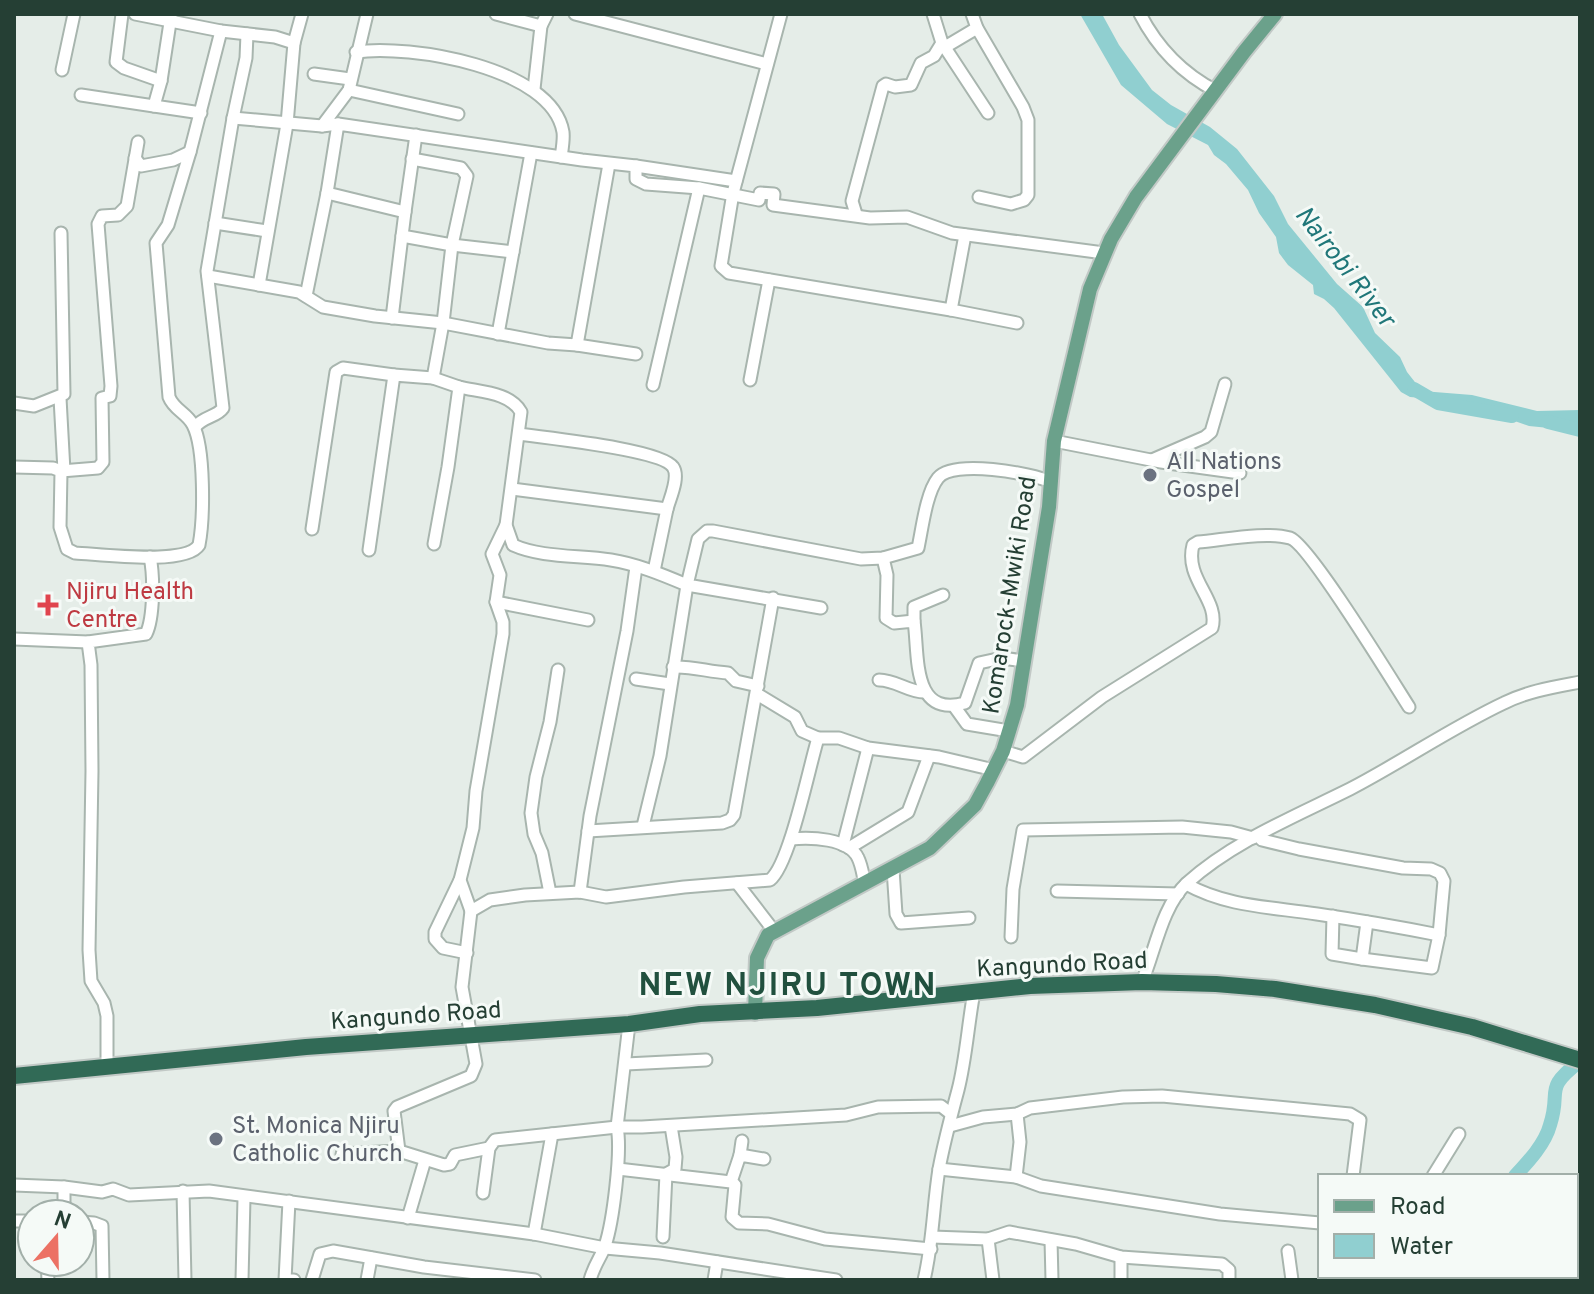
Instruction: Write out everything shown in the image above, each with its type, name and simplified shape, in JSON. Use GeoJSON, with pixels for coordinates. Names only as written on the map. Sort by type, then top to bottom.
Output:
{"type":"FeatureCollection","features":[{"type":"Feature","properties":{"kind":"highway","name":"Kangundo Road"},"geometry":{"type":"LineString","coordinates":[[14,1076],[473,1033],[629,1024],[700,1014],[755,1013],[1030,986],[1142,982],[1275,989],[1375,1005],[1472,1027],[1580,1060]]}},
{"type":"Feature","properties":{"kind":"main road","name":"Komarock-Mwiki Road"},"geometry":{"type":"LineString","coordinates":[[774,931],[930,848],[975,805],[1003,751],[1017,705],[1051,482],[1054,441],[1090,289],[1104,253],[1125,214],[1275,14]]}},
{"type":"Feature","properties":{"kind":"main road"},"geometry":{"type":"LineString","coordinates":[[755,1013],[757,958],[764,940],[774,931]]}},
{"type":"Feature","properties":{"kind":"street"},"geometry":{"type":"LineString","coordinates":[[62,70],[74,14]]}},
{"type":"Feature","properties":{"kind":"street"},"geometry":{"type":"LineString","coordinates":[[122,14],[116,62],[124,68],[161,81]]}},
{"type":"Feature","properties":{"kind":"street"},"geometry":{"type":"LineString","coordinates":[[135,14],[171,17],[221,31],[294,43]]}},
{"type":"Feature","properties":{"kind":"street"},"geometry":{"type":"LineString","coordinates":[[259,285],[287,124],[294,43],[302,14]]}},
{"type":"Feature","properties":{"kind":"street"},"geometry":{"type":"LineString","coordinates":[[322,126],[350,84],[367,14]]}},
{"type":"Feature","properties":{"kind":"street"},"geometry":{"type":"LineString","coordinates":[[496,14],[541,26]]}},
{"type":"Feature","properties":{"kind":"street"},"geometry":{"type":"LineString","coordinates":[[534,89],[541,26],[547,14]]}},
{"type":"Feature","properties":{"kind":"street"},"geometry":{"type":"LineString","coordinates":[[575,14],[767,64]]}},
{"type":"Feature","properties":{"kind":"street"},"geometry":{"type":"LineString","coordinates":[[781,14],[735,187],[721,266],[729,273],[1017,323]]}},
{"type":"Feature","properties":{"kind":"street"},"geometry":{"type":"LineString","coordinates":[[933,14],[943,45],[988,113]]}},
{"type":"Feature","properties":{"kind":"street"},"geometry":{"type":"LineString","coordinates":[[972,14],[1028,120],[1028,195],[1024,200],[1011,204],[979,197]]}},
{"type":"Feature","properties":{"kind":"street"},"geometry":{"type":"LineString","coordinates":[[1140,14],[1148,30],[1179,66],[1195,80],[1216,91]]}},
{"type":"Feature","properties":{"kind":"street"},"geometry":{"type":"LineString","coordinates":[[154,106],[171,17]]}},
{"type":"Feature","properties":{"kind":"street"},"geometry":{"type":"LineString","coordinates":[[856,214],[852,201],[883,86],[911,85],[921,63],[934,56],[943,45],[977,28]]}},
{"type":"Feature","properties":{"kind":"street"},"geometry":{"type":"LineString","coordinates":[[61,233],[65,390],[60,398],[63,471],[60,527],[67,549],[75,553],[150,557],[188,554],[199,545],[202,456],[195,427],[174,407],[169,397],[156,243],[168,225],[221,31]]}},
{"type":"Feature","properties":{"kind":"street"},"geometry":{"type":"LineString","coordinates":[[195,427],[201,419],[220,413],[223,408],[208,276],[233,118],[246,58],[247,34]]}},
{"type":"Feature","properties":{"kind":"street"},"geometry":{"type":"LineString","coordinates":[[356,52],[374,49],[423,52],[481,67],[534,89],[559,122],[563,133],[561,157]]}},
{"type":"Feature","properties":{"kind":"street"},"geometry":{"type":"LineString","coordinates":[[314,74],[458,114]]}},
{"type":"Feature","properties":{"kind":"street"},"geometry":{"type":"LineString","coordinates":[[81,95],[201,113]]}},
{"type":"Feature","properties":{"kind":"street"},"geometry":{"type":"LineString","coordinates":[[233,118],[287,124],[338,124],[636,166],[735,187],[759,200],[760,193],[774,194],[773,205],[870,218],[907,217],[965,235],[1104,253]]}},
{"type":"Feature","properties":{"kind":"street"},"geometry":{"type":"LineString","coordinates":[[306,296],[338,124]]}},
{"type":"Feature","properties":{"kind":"street"},"geometry":{"type":"LineString","coordinates":[[392,318],[416,135]]}},
{"type":"Feature","properties":{"kind":"street"},"geometry":{"type":"LineString","coordinates":[[14,467],[63,471],[98,468],[103,462],[102,398],[110,396],[111,386],[98,224],[102,216],[118,215],[127,206],[138,142]]}},
{"type":"Feature","properties":{"kind":"street"},"geometry":{"type":"LineString","coordinates":[[135,158],[141,166],[173,160],[190,152]]}},
{"type":"Feature","properties":{"kind":"street"},"geometry":{"type":"LineString","coordinates":[[498,334],[531,153]]}},
{"type":"Feature","properties":{"kind":"street"},"geometry":{"type":"LineString","coordinates":[[412,159],[461,168],[467,176],[452,245],[433,378]]}},
{"type":"Feature","properties":{"kind":"street"},"geometry":{"type":"LineString","coordinates":[[577,345],[609,164]]}},
{"type":"Feature","properties":{"kind":"street"},"geometry":{"type":"LineString","coordinates":[[636,166],[636,179],[646,184],[735,187]]}},
{"type":"Feature","properties":{"kind":"street"},"geometry":{"type":"LineString","coordinates":[[653,385],[699,188]]}},
{"type":"Feature","properties":{"kind":"street"},"geometry":{"type":"LineString","coordinates":[[327,193],[405,212]]}},
{"type":"Feature","properties":{"kind":"street"},"geometry":{"type":"LineString","coordinates":[[215,223],[267,231]]}},
{"type":"Feature","properties":{"kind":"street"},"geometry":{"type":"LineString","coordinates":[[951,310],[965,235]]}},
{"type":"Feature","properties":{"kind":"street"},"geometry":{"type":"LineString","coordinates":[[402,236],[513,252]]}},
{"type":"Feature","properties":{"kind":"street"},"geometry":{"type":"LineString","coordinates":[[208,276],[299,292],[323,307],[636,354]]}},
{"type":"Feature","properties":{"kind":"street"},"geometry":{"type":"LineString","coordinates":[[750,380],[769,280]]}},
{"type":"Feature","properties":{"kind":"street"},"geometry":{"type":"LineString","coordinates":[[312,529],[336,372],[343,368],[433,378],[504,397],[513,401],[521,412],[506,525],[492,554],[500,575],[496,602],[503,622],[503,634],[476,791],[473,828],[460,880],[435,932],[435,939],[443,948],[467,953]]}},
{"type":"Feature","properties":{"kind":"street"},"geometry":{"type":"LineString","coordinates":[[369,550],[394,375]]}},
{"type":"Feature","properties":{"kind":"street"},"geometry":{"type":"LineString","coordinates":[[1152,460],[1211,432],[1225,384]]}},
{"type":"Feature","properties":{"kind":"street"},"geometry":{"type":"LineString","coordinates":[[434,544],[459,387]]}},
{"type":"Feature","properties":{"kind":"street"},"geometry":{"type":"LineString","coordinates":[[14,403],[34,406],[60,398]]}},
{"type":"Feature","properties":{"kind":"street"},"geometry":{"type":"LineString","coordinates":[[519,434],[638,452],[664,459],[672,465],[676,474],[654,571]]}},
{"type":"Feature","properties":{"kind":"street"},"geometry":{"type":"LineString","coordinates":[[1054,441],[1240,473]]}},
{"type":"Feature","properties":{"kind":"street"},"geometry":{"type":"LineString","coordinates":[[643,826],[660,756],[687,585],[698,539],[707,531],[861,559],[883,558],[918,548],[936,480],[950,469],[996,470],[1051,482]]}},
{"type":"Feature","properties":{"kind":"street"},"geometry":{"type":"LineString","coordinates":[[512,489],[667,509]]}},
{"type":"Feature","properties":{"kind":"street"},"geometry":{"type":"LineString","coordinates":[[506,525],[513,545],[520,548],[613,560],[654,571],[687,585],[821,608]]}},
{"type":"Feature","properties":{"kind":"street"},"geometry":{"type":"LineString","coordinates":[[1003,751],[1023,757],[1034,751],[1052,733],[1102,697],[1212,628],[1213,615],[1191,568],[1191,551],[1198,542],[1270,536],[1294,539],[1303,547],[1341,602],[1409,707]]}},
{"type":"Feature","properties":{"kind":"street"},"geometry":{"type":"LineString","coordinates":[[14,639],[88,642],[146,634],[153,583],[150,557]]}},
{"type":"Feature","properties":{"kind":"street"},"geometry":{"type":"LineString","coordinates":[[883,558],[887,575],[886,618],[894,623],[914,621]]}},
{"type":"Feature","properties":{"kind":"street"},"geometry":{"type":"LineString","coordinates":[[580,892],[588,831],[627,631],[636,567]]}},
{"type":"Feature","properties":{"kind":"street"},"geometry":{"type":"LineString","coordinates":[[924,692],[914,607],[943,595]]}},
{"type":"Feature","properties":{"kind":"street"},"geometry":{"type":"LineString","coordinates":[[588,831],[722,823],[734,815],[773,598]]}},
{"type":"Feature","properties":{"kind":"street"},"geometry":{"type":"LineString","coordinates":[[496,602],[588,620]]}},
{"type":"Feature","properties":{"kind":"street"},"geometry":{"type":"LineString","coordinates":[[88,642],[92,771],[89,950],[91,981],[104,1003],[107,1016],[107,1066]]}},
{"type":"Feature","properties":{"kind":"street"},"geometry":{"type":"LineString","coordinates":[[879,680],[924,692],[933,700],[954,706],[965,703],[979,663],[1002,658],[1024,661]]}},
{"type":"Feature","properties":{"kind":"street"},"geometry":{"type":"LineString","coordinates":[[673,667],[691,666],[728,673],[795,717],[802,731],[818,738],[839,738],[868,748],[929,756],[994,770]]}},
{"type":"Feature","properties":{"kind":"street"},"geometry":{"type":"LineString","coordinates":[[550,893],[531,813],[558,670]]}},
{"type":"Feature","properties":{"kind":"street"},"geometry":{"type":"LineString","coordinates":[[636,679],[670,684]]}},
{"type":"Feature","properties":{"kind":"street"},"geometry":{"type":"LineString","coordinates":[[1142,982],[1163,923],[1182,889],[1256,837],[1505,703],[1544,689],[1580,682]]}},
{"type":"Feature","properties":{"kind":"street"},"geometry":{"type":"LineString","coordinates":[[954,706],[967,724],[1009,731]]}},
{"type":"Feature","properties":{"kind":"street"},"geometry":{"type":"LineString","coordinates":[[471,911],[498,898],[580,892],[606,897],[772,879],[791,839],[818,738]]}},
{"type":"Feature","properties":{"kind":"street"},"geometry":{"type":"LineString","coordinates":[[846,847],[868,748]]}},
{"type":"Feature","properties":{"kind":"street"},"geometry":{"type":"LineString","coordinates":[[846,847],[908,812],[929,756]]}},
{"type":"Feature","properties":{"kind":"street"},"geometry":{"type":"LineString","coordinates":[[1011,937],[1013,889],[1023,830],[1182,827],[1231,832],[1275,845],[1361,862],[1415,870],[1431,869],[1440,873],[1444,881],[1439,935],[1432,968],[1332,954],[1333,916]]}},
{"type":"Feature","properties":{"kind":"street"},"geometry":{"type":"LineString","coordinates":[[791,839],[803,838],[846,847],[857,855],[865,884]]}},
{"type":"Feature","properties":{"kind":"street"},"geometry":{"type":"LineString","coordinates":[[893,869],[896,914],[901,923],[969,918]]}},
{"type":"Feature","properties":{"kind":"street"},"geometry":{"type":"LineString","coordinates":[[399,1151],[394,1111],[403,1104],[471,1076],[476,1064],[473,1033],[464,1007],[462,987],[471,911],[460,880]]}},
{"type":"Feature","properties":{"kind":"street"},"geometry":{"type":"LineString","coordinates":[[737,883],[774,931]]}},
{"type":"Feature","properties":{"kind":"street"},"geometry":{"type":"LineString","coordinates":[[1057,891],[1182,889],[1238,904],[1333,916],[1439,935]]}},
{"type":"Feature","properties":{"kind":"street"},"geometry":{"type":"LineString","coordinates":[[1362,959],[1367,922]]}},
{"type":"Feature","properties":{"kind":"street"},"geometry":{"type":"LineString","coordinates":[[924,1280],[932,1243],[939,1169],[958,1089],[974,992]]}},
{"type":"Feature","properties":{"kind":"street"},"geometry":{"type":"LineString","coordinates":[[590,1280],[594,1264],[605,1248],[618,1169],[620,1141],[617,1127],[629,1024]]}},
{"type":"Feature","properties":{"kind":"street"},"geometry":{"type":"LineString","coordinates":[[626,1064],[706,1060]]}},
{"type":"Feature","properties":{"kind":"street"},"geometry":{"type":"LineString","coordinates":[[950,1120],[1017,1114],[1030,1108],[1123,1097],[1162,1096],[1350,1114],[1360,1120],[1353,1174]]}},
{"type":"Feature","properties":{"kind":"street"},"geometry":{"type":"LineString","coordinates":[[483,1193],[489,1148],[495,1140],[617,1127],[846,1115],[887,1106],[941,1106],[950,1120]]}},
{"type":"Feature","properties":{"kind":"street"},"geometry":{"type":"LineString","coordinates":[[1016,1177],[1020,1142],[1017,1114]]}},
{"type":"Feature","properties":{"kind":"street"},"geometry":{"type":"LineString","coordinates":[[666,1174],[675,1169],[676,1161],[671,1126]]}},
{"type":"Feature","properties":{"kind":"street"},"geometry":{"type":"LineString","coordinates":[[534,1234],[552,1134]]}},
{"type":"Feature","properties":{"kind":"street"},"geometry":{"type":"LineString","coordinates":[[1434,1174],[1459,1134]]}},
{"type":"Feature","properties":{"kind":"street"},"geometry":{"type":"LineString","coordinates":[[731,1182],[742,1141]]}},
{"type":"Feature","properties":{"kind":"street"},"geometry":{"type":"LineString","coordinates":[[342,1154],[399,1151],[450,1164],[455,1155],[489,1148]]}},
{"type":"Feature","properties":{"kind":"street"},"geometry":{"type":"LineString","coordinates":[[740,1155],[764,1159]]}},
{"type":"Feature","properties":{"kind":"street"},"geometry":{"type":"LineString","coordinates":[[408,1218],[425,1160]]}},
{"type":"Feature","properties":{"kind":"street"},"geometry":{"type":"LineString","coordinates":[[618,1169],[731,1182],[735,1185],[732,1217],[739,1223],[768,1224],[825,1239],[932,1243],[988,1239],[1009,1232],[1076,1244],[1121,1257],[1222,1264],[1229,1270],[1229,1280]]}},
{"type":"Feature","properties":{"kind":"street"},"geometry":{"type":"LineString","coordinates":[[939,1169],[1016,1177],[1041,1186],[1205,1211],[1318,1223]]}},
{"type":"Feature","properties":{"kind":"street"},"geometry":{"type":"LineString","coordinates":[[663,1237],[666,1174]]}},
{"type":"Feature","properties":{"kind":"street"},"geometry":{"type":"LineString","coordinates":[[14,1185],[102,1192],[113,1189],[129,1195],[209,1191],[534,1234],[605,1248],[836,1280]]}},
{"type":"Feature","properties":{"kind":"street"},"geometry":{"type":"LineString","coordinates":[[64,1187],[64,1198]]}},
{"type":"Feature","properties":{"kind":"street"},"geometry":{"type":"LineString","coordinates":[[183,1191],[185,1280]]}},
{"type":"Feature","properties":{"kind":"street"},"geometry":{"type":"LineString","coordinates":[[242,1280],[244,1198]]}},
{"type":"Feature","properties":{"kind":"street"},"geometry":{"type":"LineString","coordinates":[[289,1201],[285,1280],[294,1280]]}},
{"type":"Feature","properties":{"kind":"street"},"geometry":{"type":"LineString","coordinates":[[96,1224],[102,1226],[103,1280]]}},
{"type":"Feature","properties":{"kind":"street"},"geometry":{"type":"LineString","coordinates":[[988,1239],[993,1280]]}},
{"type":"Feature","properties":{"kind":"street"},"geometry":{"type":"LineString","coordinates":[[1051,1240],[1052,1280]]}},
{"type":"Feature","properties":{"kind":"street"},"geometry":{"type":"LineString","coordinates":[[312,1280],[320,1254],[326,1251],[476,1277],[534,1280]]}},
{"type":"Feature","properties":{"kind":"street"},"geometry":{"type":"LineString","coordinates":[[1288,1251],[1292,1280]]}},
{"type":"Feature","properties":{"kind":"street"},"geometry":{"type":"LineString","coordinates":[[1121,1257],[1121,1280]]}},
{"type":"Feature","properties":{"kind":"street"},"geometry":{"type":"LineString","coordinates":[[367,1280],[371,1258]]}},
{"type":"Feature","properties":{"kind":"street"},"geometry":{"type":"LineString","coordinates":[[714,1280],[717,1262]]}},
{"type":"Feature","properties":{"kind":"street"},"geometry":{"type":"LineString","coordinates":[[422,1280],[424,1267]]}},
{"type":"Feature","properties":{"kind":"water"},"geometry":{"type":"Polygon","coordinates":[[[1080,14],[1102,14],[1119,45],[1152,90],[1171,105],[1210,127],[1237,149],[1274,196],[1288,224],[1337,284],[1363,307],[1375,333],[1400,357],[1422,391],[1472,395],[1537,411],[1580,410],[1580,426],[1529,426],[1458,401],[1410,397],[1401,392],[1334,308],[1314,294],[1313,285],[1288,265],[1279,253],[1276,237],[1248,190],[1226,164],[1214,155],[1208,145],[1167,124],[1121,85],[1080,14]]]}},
{"type":"Feature","properties":{"kind":"waterway","name":"Nairobi River"},"geometry":{"type":"LineString","coordinates":[[1414,389],[1438,403],[1512,416]]}},
{"type":"Feature","properties":{"kind":"waterway","name":"Nairobi River"},"geometry":{"type":"LineString","coordinates":[[1548,422],[1580,430]]}},
{"type":"Feature","properties":{"kind":"waterway"},"geometry":{"type":"LineString","coordinates":[[1517,1174],[1548,1132],[1557,1085],[1580,1061]]}},
{"type":"Feature","properties":{"kind":"place","name":"All Nations Gospel"},"geometry":{"type":"Point","coordinates":[1150,475]}},
{"type":"Feature","properties":{"kind":"place","name":"Njiru Health Centre"},"geometry":{"type":"Point","coordinates":[48,605]}},
{"type":"Feature","properties":{"kind":"place","name":"St. Monica Njiru Catholic Church"},"geometry":{"type":"Point","coordinates":[216,1139]}},
{"type":"Feature","properties":{"kind":"district","name":"NEW NJIRU TOWN"},"geometry":{"type":"Point","coordinates":[788,984]}}]}
